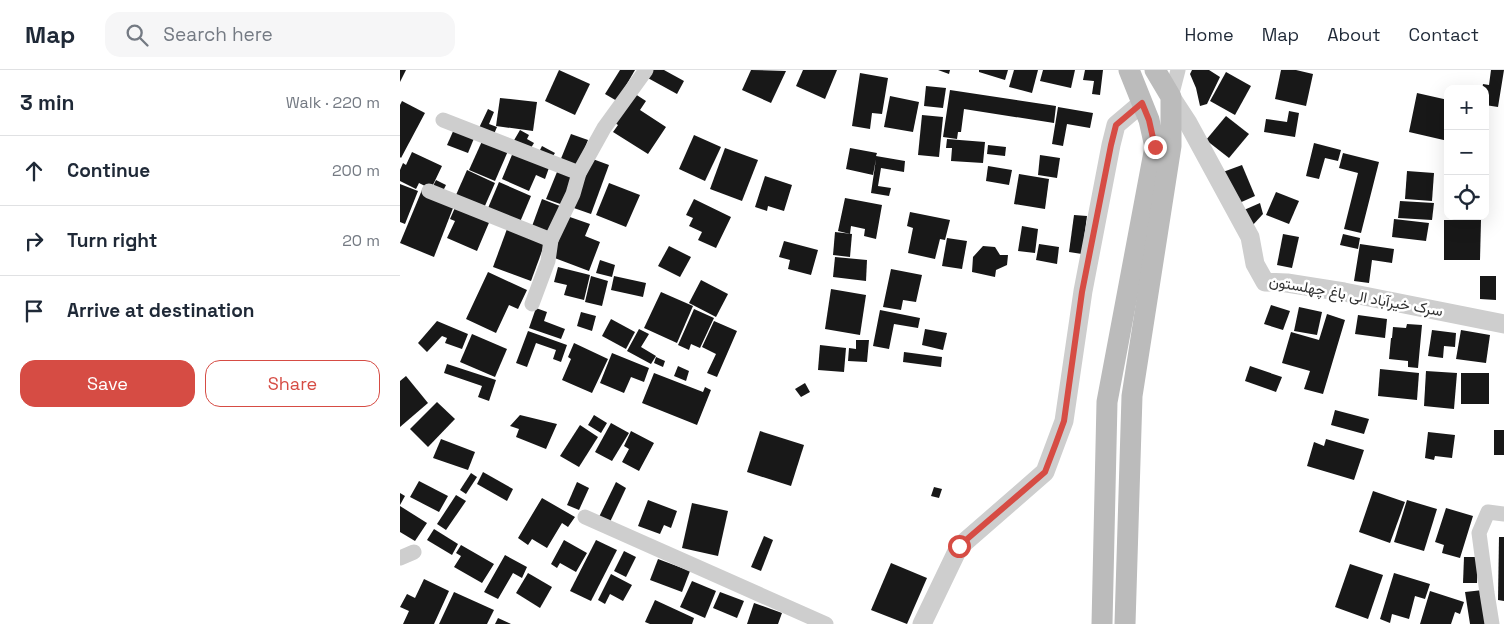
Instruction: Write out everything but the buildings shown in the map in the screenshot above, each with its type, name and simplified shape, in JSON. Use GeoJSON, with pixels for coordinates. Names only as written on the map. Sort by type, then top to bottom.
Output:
{"type":"FeatureCollection","features":[{"type":"Feature","properties":{"kind":"main road"},"geometry":{"type":"LineString","coordinates":[[1102,624],[1107,402],[1155,147],[1149,120],[1128,70]]}},
{"type":"Feature","properties":{"kind":"main road","name":"سرک خیرآباد الی باغ چهلستون"},"geometry":{"type":"LineString","coordinates":[[1155,70],[1171,97]]}},
{"type":"Feature","properties":{"kind":"main road"},"geometry":{"type":"LineString","coordinates":[[1125,624],[1132,396],[1171,146],[1171,97]]}},
{"type":"Feature","properties":{"kind":"street"},"geometry":{"type":"LineString","coordinates":[[532,304],[548,261],[551,240],[573,194],[580,173],[604,128],[646,70]]}},
{"type":"Feature","properties":{"kind":"street"},"geometry":{"type":"LineString","coordinates":[[1171,97],[1178,70]]}},
{"type":"Feature","properties":{"kind":"street","name":"سرک خیرآباد الی باغ چهلستون"},"geometry":{"type":"LineString","coordinates":[[1171,97],[1188,123],[1250,237],[1255,264],[1265,282],[1287,282],[1344,292],[1504,324]]}},
{"type":"Feature","properties":{"kind":"street"},"geometry":{"type":"LineString","coordinates":[[922,624],[959,546],[1045,472],[1064,421],[1082,292],[1116,125],[1142,103]]}},
{"type":"Feature","properties":{"kind":"street"},"geometry":{"type":"LineString","coordinates":[[443,120],[580,173]]}},
{"type":"Feature","properties":{"kind":"street"},"geometry":{"type":"LineString","coordinates":[[429,190],[551,240]]}},
{"type":"Feature","properties":{"kind":"street"},"geometry":{"type":"LineString","coordinates":[[1504,317],[1504,324]]}},
{"type":"Feature","properties":{"kind":"street"},"geometry":{"type":"LineString","coordinates":[[1492,624],[1486,593],[1479,532],[1488,512],[1504,514]]}},
{"type":"Feature","properties":{"kind":"street"},"geometry":{"type":"LineString","coordinates":[[585,517],[826,624]]}},
{"type":"Feature","properties":{"kind":"route"},"geometry":{"type":"LineString","coordinates":[[959,546],[1045,472],[1064,421],[1082,292],[1116,125],[1142,103],[1149,120],[1155,147]]}}]}
